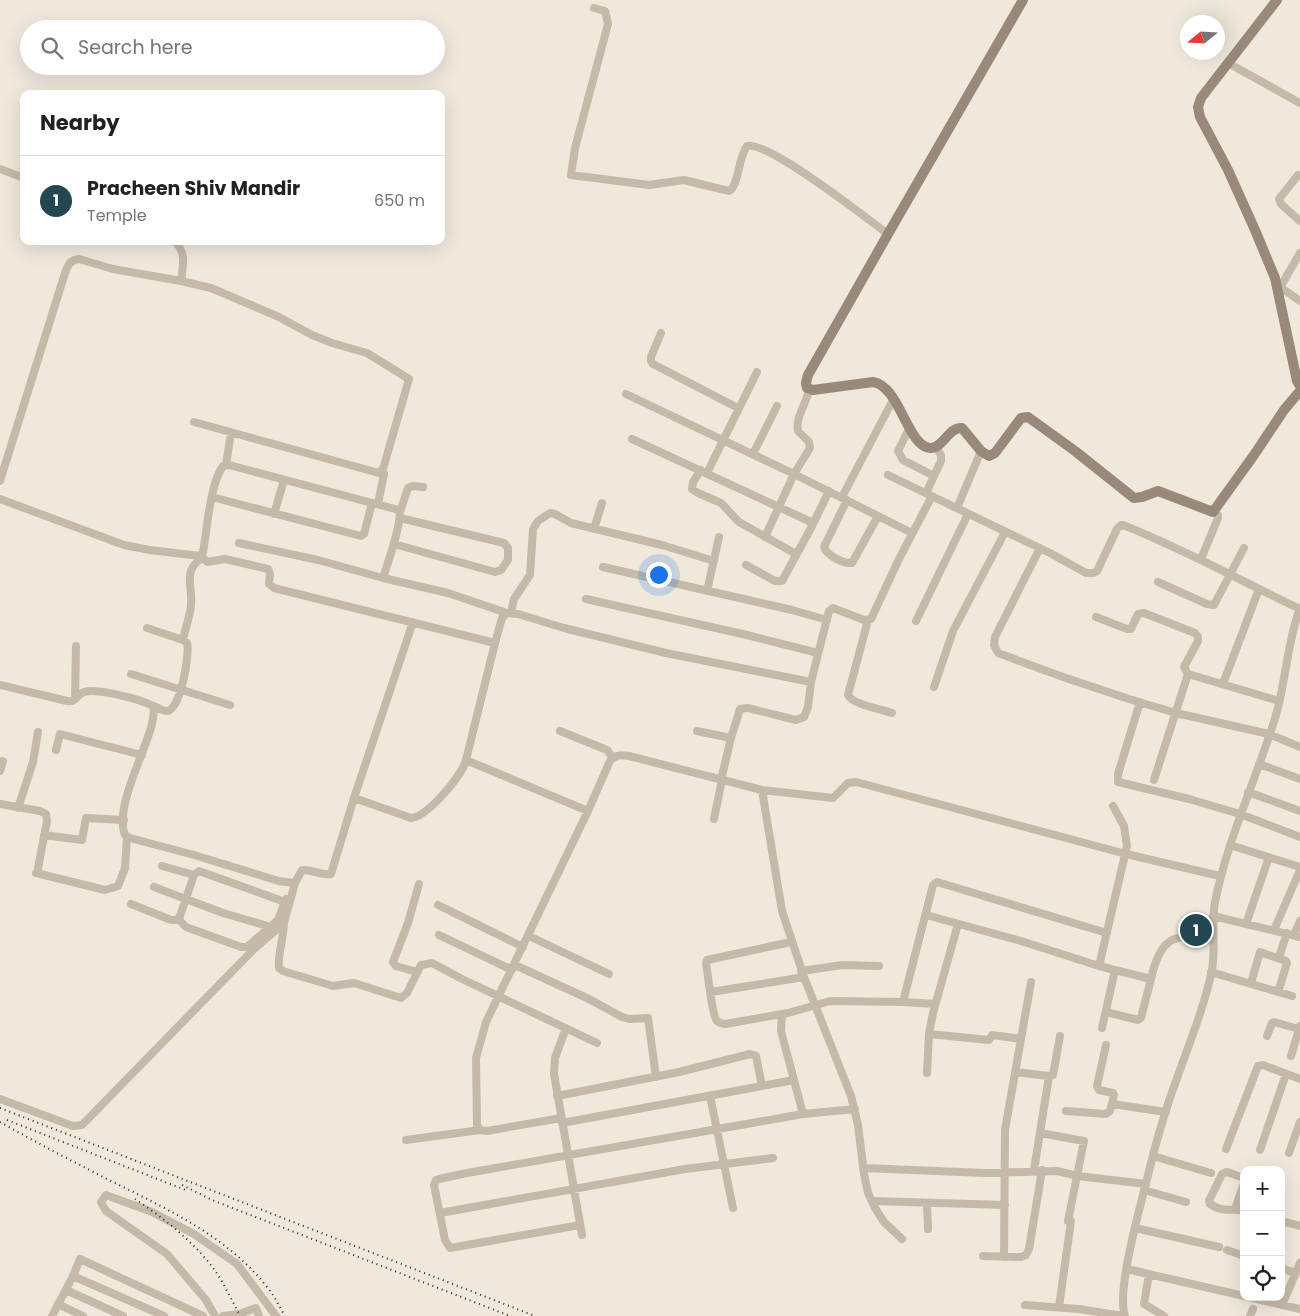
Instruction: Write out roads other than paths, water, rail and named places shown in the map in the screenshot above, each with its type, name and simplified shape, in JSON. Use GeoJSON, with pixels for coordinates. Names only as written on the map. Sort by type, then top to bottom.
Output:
{"type":"FeatureCollection","features":[{"type":"Feature","properties":{"kind":"street"},"geometry":{"type":"LineString","coordinates":[[765,537],[794,474],[810,448],[809,442],[798,431],[797,424],[810,389],[806,383],[808,375],[1023,0]]}},
{"type":"Feature","properties":{"kind":"street"},"geometry":{"type":"LineString","coordinates":[[1277,0],[1198,104],[1199,112],[1252,222],[1279,289],[1297,381],[1300,386]]}},
{"type":"Feature","properties":{"kind":"street"},"geometry":{"type":"LineString","coordinates":[[594,8],[605,12],[608,24],[575,148],[571,175],[649,184],[684,180],[729,191],[734,187],[743,152],[748,146],[752,145],[764,149],[798,169],[888,234]]}},
{"type":"Feature","properties":{"kind":"street"},"geometry":{"type":"LineString","coordinates":[[1228,63],[1300,103]]}},
{"type":"Feature","properties":{"kind":"street"},"geometry":{"type":"LineString","coordinates":[[0,169],[20,176]]}},
{"type":"Feature","properties":{"kind":"street"},"geometry":{"type":"LineString","coordinates":[[1298,175],[1279,199],[1281,204],[1300,221]]}},
{"type":"Feature","properties":{"kind":"street"},"geometry":{"type":"LineString","coordinates":[[178,245],[183,254],[181,281]]}},
{"type":"Feature","properties":{"kind":"street"},"geometry":{"type":"LineString","coordinates":[[1279,289],[1300,253]]}},
{"type":"Feature","properties":{"kind":"street"},"geometry":{"type":"LineString","coordinates":[[0,481],[69,262],[74,259],[211,288],[279,317],[312,335],[367,353],[409,379],[383,469],[379,473],[194,422]]}},
{"type":"Feature","properties":{"kind":"street"},"geometry":{"type":"LineString","coordinates":[[1279,289],[1300,301]]}},
{"type":"Feature","properties":{"kind":"street"},"geometry":{"type":"LineString","coordinates":[[661,333],[651,357],[653,364],[738,408]]}},
{"type":"Feature","properties":{"kind":"street"},"geometry":{"type":"LineString","coordinates":[[757,372],[704,471],[693,482],[692,489],[721,504],[739,522],[796,554]]}},
{"type":"Feature","properties":{"kind":"street"},"geometry":{"type":"LineString","coordinates":[[810,389],[877,382],[894,398],[910,427],[922,444],[929,448],[936,447],[954,429],[959,427],[966,431],[981,451],[986,455],[993,455],[1018,420],[1023,416],[1028,417],[1075,450],[1134,498],[1158,491],[1218,515],[1201,559]]}},
{"type":"Feature","properties":{"kind":"street"},"geometry":{"type":"LineString","coordinates":[[1213,512],[1284,410],[1300,391]]}},
{"type":"Feature","properties":{"kind":"street"},"geometry":{"type":"LineString","coordinates":[[626,394],[753,454],[912,533]]}},
{"type":"Feature","properties":{"kind":"street"},"geometry":{"type":"LineString","coordinates":[[878,516],[852,563],[848,564],[827,553],[824,547],[894,398]]}},
{"type":"Feature","properties":{"kind":"street"},"geometry":{"type":"LineString","coordinates":[[753,454],[777,406]]}},
{"type":"Feature","properties":{"kind":"street"},"geometry":{"type":"LineString","coordinates":[[910,427],[898,451],[900,456],[903,460],[934,476]]}},
{"type":"Feature","properties":{"kind":"street"},"geometry":{"type":"LineString","coordinates":[[183,640],[191,604],[191,571],[202,557],[212,497],[220,471],[226,465],[231,432]]}},
{"type":"Feature","properties":{"kind":"street"},"geometry":{"type":"LineString","coordinates":[[632,439],[780,507],[809,521],[812,525]]}},
{"type":"Feature","properties":{"kind":"street"},"geometry":{"type":"LineString","coordinates":[[892,713],[856,702],[849,698],[848,695],[868,620],[873,616],[929,495],[941,455],[936,447]]}},
{"type":"Feature","properties":{"kind":"street"},"geometry":{"type":"LineString","coordinates":[[957,508],[981,451]]}},
{"type":"Feature","properties":{"kind":"street"},"geometry":{"type":"LineString","coordinates":[[226,465],[375,503],[400,515],[504,544],[508,548],[509,557],[501,570],[495,572],[394,544]]}},
{"type":"Feature","properties":{"kind":"street"},"geometry":{"type":"LineString","coordinates":[[212,497],[361,536],[364,534],[384,474]]}},
{"type":"Feature","properties":{"kind":"street"},"geometry":{"type":"LineString","coordinates":[[888,475],[1040,548],[1086,573],[1094,573],[1117,529],[1121,525],[1201,559],[1229,575],[1300,608],[1290,642],[1279,701],[1270,734],[1240,814],[1220,876],[1213,916],[1213,959],[1211,972],[1201,1011],[1166,1112],[1145,1187],[1127,1269],[1122,1303],[1124,1316],[1059,1307],[1025,1305]]}},
{"type":"Feature","properties":{"kind":"street"},"geometry":{"type":"LineString","coordinates":[[274,514],[284,480]]}},
{"type":"Feature","properties":{"kind":"street"},"geometry":{"type":"LineString","coordinates":[[383,578],[408,488],[413,486],[423,487]]}},
{"type":"Feature","properties":{"kind":"street"},"geometry":{"type":"LineString","coordinates":[[746,565],[775,581],[780,582],[785,578],[829,491]]}},
{"type":"Feature","properties":{"kind":"street"},"geometry":{"type":"LineString","coordinates":[[0,499],[124,544],[150,550],[202,557],[209,562],[229,559],[265,568],[269,571],[269,584],[274,588],[494,643]]}},
{"type":"Feature","properties":{"kind":"street"},"geometry":{"type":"LineString","coordinates":[[594,529],[602,503]]}},
{"type":"Feature","properties":{"kind":"street"},"geometry":{"type":"LineString","coordinates":[[354,798],[415,818],[427,809],[453,783],[462,771],[502,618],[509,613],[514,598],[530,575],[532,532],[538,521],[547,514],[552,513],[567,522],[656,543],[714,560]]}},
{"type":"Feature","properties":{"kind":"street"},"geometry":{"type":"LineString","coordinates":[[916,621],[968,514]]}},
{"type":"Feature","properties":{"kind":"street"},"geometry":{"type":"LineString","coordinates":[[934,687],[953,631],[1005,532]]}},
{"type":"Feature","properties":{"kind":"street"},"geometry":{"type":"LineString","coordinates":[[707,591],[719,537]]}},
{"type":"Feature","properties":{"kind":"street"},"geometry":{"type":"LineString","coordinates":[[239,543],[324,561],[383,578],[463,597],[509,613],[672,655],[811,682]]}},
{"type":"Feature","properties":{"kind":"street"},"geometry":{"type":"LineString","coordinates":[[1040,548],[995,637],[995,649],[1002,655],[1140,702],[1176,713],[1270,734],[1300,747]]}},
{"type":"Feature","properties":{"kind":"street"},"geometry":{"type":"LineString","coordinates":[[1158,582],[1212,606],[1216,604],[1244,548]]}},
{"type":"Feature","properties":{"kind":"street"},"geometry":{"type":"LineString","coordinates":[[603,568],[792,610],[826,620]]}},
{"type":"Feature","properties":{"kind":"street"},"geometry":{"type":"LineString","coordinates":[[1223,684],[1259,589]]}},
{"type":"Feature","properties":{"kind":"street"},"geometry":{"type":"LineString","coordinates":[[586,599],[818,653]]}},
{"type":"Feature","properties":{"kind":"street"},"geometry":{"type":"LineString","coordinates":[[714,819],[731,738],[737,713],[740,709],[743,708],[796,720],[804,717],[808,707],[811,682],[829,612],[833,608],[868,620]]}},
{"type":"Feature","properties":{"kind":"street"},"geometry":{"type":"LineString","coordinates":[[1096,617],[1131,629],[1138,614],[1144,613],[1195,633],[1198,641],[1184,667],[1188,674],[1279,701]]}},
{"type":"Feature","properties":{"kind":"street"},"geometry":{"type":"LineString","coordinates":[[413,622],[354,798],[331,874],[326,875],[304,869],[300,872],[294,887],[284,924],[278,962],[279,968],[283,971],[332,986],[354,983],[401,998],[407,993],[421,965],[432,962],[462,979],[597,1043]]}},
{"type":"Feature","properties":{"kind":"street"},"geometry":{"type":"LineString","coordinates":[[0,685],[69,701],[75,700],[83,692],[115,694],[166,711],[170,710],[175,704],[188,664],[188,644],[183,640],[147,628]]}},
{"type":"Feature","properties":{"kind":"street"},"geometry":{"type":"LineString","coordinates":[[75,700],[76,646]]}},
{"type":"Feature","properties":{"kind":"street"},"geometry":{"type":"LineString","coordinates":[[131,674],[230,705]]}},
{"type":"Feature","properties":{"kind":"street"},"geometry":{"type":"LineString","coordinates":[[1154,780],[1188,674]]}},
{"type":"Feature","properties":{"kind":"street"},"geometry":{"type":"LineString","coordinates":[[1140,702],[1118,774],[1118,782],[1189,799],[1240,814],[1300,837]]}},
{"type":"Feature","properties":{"kind":"street"},"geometry":{"type":"LineString","coordinates":[[0,804],[40,811],[46,814],[37,871],[105,890],[118,886],[125,868],[127,837],[124,833],[124,820],[127,794],[152,722],[153,706]]}},
{"type":"Feature","properties":{"kind":"street"},"geometry":{"type":"LineString","coordinates":[[697,731],[731,738]]}},
{"type":"Feature","properties":{"kind":"street"},"geometry":{"type":"LineString","coordinates":[[18,808],[32,762],[38,732]]}},
{"type":"Feature","properties":{"kind":"street"},"geometry":{"type":"LineString","coordinates":[[560,732],[607,750],[613,758]]}},
{"type":"Feature","properties":{"kind":"street"},"geometry":{"type":"LineString","coordinates":[[56,750],[60,734],[142,755]]}},
{"type":"Feature","properties":{"kind":"street"},"geometry":{"type":"LineString","coordinates":[[480,1130],[477,1125],[476,1058],[486,1022],[613,758],[622,755],[762,790],[833,798],[848,783],[856,782],[1126,854],[1220,876]]}},
{"type":"Feature","properties":{"kind":"street"},"geometry":{"type":"LineString","coordinates":[[466,760],[588,811]]}},
{"type":"Feature","properties":{"kind":"street"},"geometry":{"type":"LineString","coordinates":[[0,771],[3,761]]}},
{"type":"Feature","properties":{"kind":"street"},"geometry":{"type":"LineString","coordinates":[[1259,764],[1300,778]]}},
{"type":"Feature","properties":{"kind":"street"},"geometry":{"type":"LineString","coordinates":[[762,790],[782,910],[791,942],[814,1004],[845,1079],[854,1109],[868,1193],[884,1222],[902,1239]]}},
{"type":"Feature","properties":{"kind":"street"},"geometry":{"type":"LineString","coordinates":[[1248,792],[1300,812]]}},
{"type":"Feature","properties":{"kind":"street"},"geometry":{"type":"LineString","coordinates":[[1099,966],[1126,854],[1127,837],[1124,826],[1113,806]]}},
{"type":"Feature","properties":{"kind":"street"},"geometry":{"type":"LineString","coordinates":[[44,835],[82,840],[86,818],[124,820]]}},
{"type":"Feature","properties":{"kind":"street"},"geometry":{"type":"LineString","coordinates":[[127,837],[194,855],[294,887]]}},
{"type":"Feature","properties":{"kind":"street"},"geometry":{"type":"LineString","coordinates":[[1230,845],[1300,868],[1274,930]]}},
{"type":"Feature","properties":{"kind":"street"},"geometry":{"type":"LineString","coordinates":[[1246,924],[1270,857]]}},
{"type":"Feature","properties":{"kind":"street"},"geometry":{"type":"LineString","coordinates":[[162,866],[194,875]]}},
{"type":"Feature","properties":{"kind":"street"},"geometry":{"type":"LineString","coordinates":[[178,919],[194,875],[199,871],[285,902]]}},
{"type":"Feature","properties":{"kind":"street"},"geometry":{"type":"LineString","coordinates":[[903,1002],[933,885],[937,882],[1107,932]]}},
{"type":"Feature","properties":{"kind":"street"},"geometry":{"type":"LineString","coordinates":[[417,972],[396,966],[393,962],[420,884]]}},
{"type":"Feature","properties":{"kind":"street"},"geometry":{"type":"LineString","coordinates":[[154,887],[223,913],[271,927]]}},
{"type":"Feature","properties":{"kind":"street"},"geometry":{"type":"LineString","coordinates":[[178,919],[186,927],[244,948],[252,945],[280,918],[285,902],[294,887]]}},
{"type":"Feature","properties":{"kind":"street"},"geometry":{"type":"LineString","coordinates":[[132,904],[171,920],[178,919]]}},
{"type":"Feature","properties":{"kind":"street"},"geometry":{"type":"LineString","coordinates":[[438,905],[523,947]]}},
{"type":"Feature","properties":{"kind":"street"},"geometry":{"type":"LineString","coordinates":[[926,915],[1021,941],[1099,966],[1151,979]]}},
{"type":"Feature","properties":{"kind":"street"},"geometry":{"type":"LineString","coordinates":[[1213,916],[1294,935]]}},
{"type":"Feature","properties":{"kind":"street"},"geometry":{"type":"LineString","coordinates":[[1279,957],[1294,935],[1300,921]]}},
{"type":"Feature","properties":{"kind":"street"},"geometry":{"type":"LineString","coordinates":[[0,1099],[73,1126],[82,1125],[253,950],[284,924]]}},
{"type":"Feature","properties":{"kind":"street"},"geometry":{"type":"LineString","coordinates":[[927,1073],[929,1034],[935,1004],[958,924]]}},
{"type":"Feature","properties":{"kind":"street"},"geometry":{"type":"LineString","coordinates":[[439,936],[583,996],[622,1017],[632,1019],[648,1018],[656,1077]]}},
{"type":"Feature","properties":{"kind":"street"},"geometry":{"type":"LineString","coordinates":[[529,936],[609,974]]}},
{"type":"Feature","properties":{"kind":"street"},"geometry":{"type":"LineString","coordinates":[[1106,1012],[1138,1020],[1141,1018],[1151,979],[1163,948],[1171,941],[1180,937],[1213,940]]}},
{"type":"Feature","properties":{"kind":"street"},"geometry":{"type":"LineString","coordinates":[[791,942],[709,959],[706,964],[716,1019],[721,1023],[782,1014],[814,1004],[830,1002],[935,1004]]}},
{"type":"Feature","properties":{"kind":"street"},"geometry":{"type":"LineString","coordinates":[[1251,983],[1260,952],[1279,957],[1287,963],[1278,992]]}},
{"type":"Feature","properties":{"kind":"street"},"geometry":{"type":"LineString","coordinates":[[711,992],[842,965],[879,966]]}},
{"type":"Feature","properties":{"kind":"street"},"geometry":{"type":"LineString","coordinates":[[1102,1028],[1115,970]]}},
{"type":"Feature","properties":{"kind":"street"},"geometry":{"type":"LineString","coordinates":[[1211,972],[1292,996]]}},
{"type":"Feature","properties":{"kind":"street"},"geometry":{"type":"LineString","coordinates":[[1004,1257],[1005,1130],[1030,982]]}},
{"type":"Feature","properties":{"kind":"street"},"geometry":{"type":"LineString","coordinates":[[782,1014],[781,1031],[803,1114]]}},
{"type":"Feature","properties":{"kind":"street"},"geometry":{"type":"LineString","coordinates":[[1267,1036],[1274,1022],[1300,1028],[1291,1056]]}},
{"type":"Feature","properties":{"kind":"street"},"geometry":{"type":"LineString","coordinates":[[566,1028],[557,1051],[554,1066],[561,1121],[582,1235]]}},
{"type":"Feature","properties":{"kind":"street"},"geometry":{"type":"LineString","coordinates":[[929,1034],[989,1040],[992,1035],[1021,1038]]}},
{"type":"Feature","properties":{"kind":"street"},"geometry":{"type":"LineString","coordinates":[[1015,1072],[1053,1075],[1060,1036]]}},
{"type":"Feature","properties":{"kind":"street"},"geometry":{"type":"LineString","coordinates":[[1066,1111],[1106,1114],[1110,1112],[1113,1093],[1098,1090],[1096,1086],[1106,1045]]}},
{"type":"Feature","properties":{"kind":"street"},"geometry":{"type":"LineString","coordinates":[[557,1096],[656,1077],[753,1054],[757,1060],[762,1086]]}},
{"type":"Feature","properties":{"kind":"street"},"geometry":{"type":"LineString","coordinates":[[1226,1149],[1258,1066],[1263,1065],[1300,1079]]}},
{"type":"Feature","properties":{"kind":"street"},"geometry":{"type":"LineString","coordinates":[[1260,1150],[1286,1074]]}},
{"type":"Feature","properties":{"kind":"street"},"geometry":{"type":"LineString","coordinates":[[983,1256],[1021,1257],[1028,1253],[1038,1170],[1040,1133],[1050,1076]]}},
{"type":"Feature","properties":{"kind":"street"},"geometry":{"type":"LineString","coordinates":[[406,1140],[561,1121],[794,1080]]}},
{"type":"Feature","properties":{"kind":"street"},"geometry":{"type":"LineString","coordinates":[[710,1096],[733,1208]]}},
{"type":"Feature","properties":{"kind":"street"},"geometry":{"type":"LineString","coordinates":[[1112,1104],[1166,1112]]}},
{"type":"Feature","properties":{"kind":"street"},"geometry":{"type":"LineString","coordinates":[[580,1225],[450,1248],[445,1240],[434,1185],[436,1180],[467,1173],[803,1114],[854,1109]]}},
{"type":"Feature","properties":{"kind":"street"},"geometry":{"type":"LineString","coordinates":[[1289,1153],[1300,1122]]}},
{"type":"Feature","properties":{"kind":"street"},"geometry":{"type":"LineString","coordinates":[[1040,1133],[1084,1141],[1070,1221],[1059,1307]]}},
{"type":"Feature","properties":{"kind":"street"},"geometry":{"type":"LineString","coordinates":[[1153,1156],[1211,1173]]}},
{"type":"Feature","properties":{"kind":"street"},"geometry":{"type":"LineString","coordinates":[[440,1213],[676,1171],[773,1158]]}},
{"type":"Feature","properties":{"kind":"street"},"geometry":{"type":"LineString","coordinates":[[863,1168],[1005,1173],[1038,1170],[1057,1171],[1145,1187],[1186,1202]]}},
{"type":"Feature","properties":{"kind":"street"},"geometry":{"type":"LineString","coordinates":[[1240,1177],[1227,1172],[1222,1174],[1209,1201],[1210,1204],[1219,1210],[1240,1210]]}},
{"type":"Feature","properties":{"kind":"street"},"geometry":{"type":"LineString","coordinates":[[215,1316],[206,1300],[167,1254],[106,1211],[101,1202],[106,1195],[152,1212],[194,1234],[230,1259],[237,1264],[276,1316]]}},
{"type":"Feature","properties":{"kind":"street"},"geometry":{"type":"LineString","coordinates":[[1235,1209],[1240,1195]]}},
{"type":"Feature","properties":{"kind":"street"},"geometry":{"type":"LineString","coordinates":[[872,1201],[1005,1205]]}},
{"type":"Feature","properties":{"kind":"street"},"geometry":{"type":"LineString","coordinates":[[927,1203],[928,1229]]}},
{"type":"Feature","properties":{"kind":"street"},"geometry":{"type":"LineString","coordinates":[[1285,1222],[1300,1226]]}},
{"type":"Feature","properties":{"kind":"street"},"geometry":{"type":"LineString","coordinates":[[1135,1228],[1219,1247]]}},
{"type":"Feature","properties":{"kind":"street"},"geometry":{"type":"LineString","coordinates":[[1228,1250],[1240,1254]]}},
{"type":"Feature","properties":{"kind":"street"},"geometry":{"type":"LineString","coordinates":[[52,1316],[80,1259],[203,1316]]}},
{"type":"Feature","properties":{"kind":"street"},"geometry":{"type":"LineString","coordinates":[[1282,1304],[1300,1264]]}},
{"type":"Feature","properties":{"kind":"street"},"geometry":{"type":"LineString","coordinates":[[1127,1269],[1240,1295]]}},
{"type":"Feature","properties":{"kind":"street"},"geometry":{"type":"LineString","coordinates":[[1285,1269],[1295,1273]]}},
{"type":"Feature","properties":{"kind":"street"},"geometry":{"type":"LineString","coordinates":[[1148,1274],[1144,1304],[1164,1316]]}},
{"type":"Feature","properties":{"kind":"street"},"geometry":{"type":"LineString","coordinates":[[73,1276],[164,1316]]}},
{"type":"Feature","properties":{"kind":"street"},"geometry":{"type":"LineString","coordinates":[[66,1290],[123,1316]]}},
{"type":"Feature","properties":{"kind":"street"},"geometry":{"type":"LineString","coordinates":[[1267,1301],[1298,1309]]}},
{"type":"Feature","properties":{"kind":"street"},"geometry":{"type":"LineString","coordinates":[[58,1304],[83,1316]]}},
{"type":"Feature","properties":{"kind":"street"},"geometry":{"type":"LineString","coordinates":[[223,1316],[239,1314],[256,1308],[259,1316]]}},
{"type":"Feature","properties":{"kind":"railway"},"geometry":{"type":"LineString","coordinates":[[0,1108],[535,1316]]}},
{"type":"Feature","properties":{"kind":"railway"},"geometry":{"type":"LineString","coordinates":[[7,1120],[188,1191]]}},
{"type":"Feature","properties":{"kind":"railway"},"geometry":{"type":"LineString","coordinates":[[0,1122],[174,1213],[215,1238],[251,1269],[270,1290],[285,1316]]}},
{"type":"Feature","properties":{"kind":"railway"},"geometry":{"type":"LineString","coordinates":[[182,1185],[212,1200],[510,1316]]}},
{"type":"Feature","properties":{"kind":"railway"},"geometry":{"type":"LineString","coordinates":[[135,1199],[158,1215],[201,1253],[218,1275],[240,1316]]}},
{"type":"Feature","properties":{"kind":"place","name":"Pracheen Shiv Mandir"},"geometry":{"type":"Point","coordinates":[1196,930]}}]}
